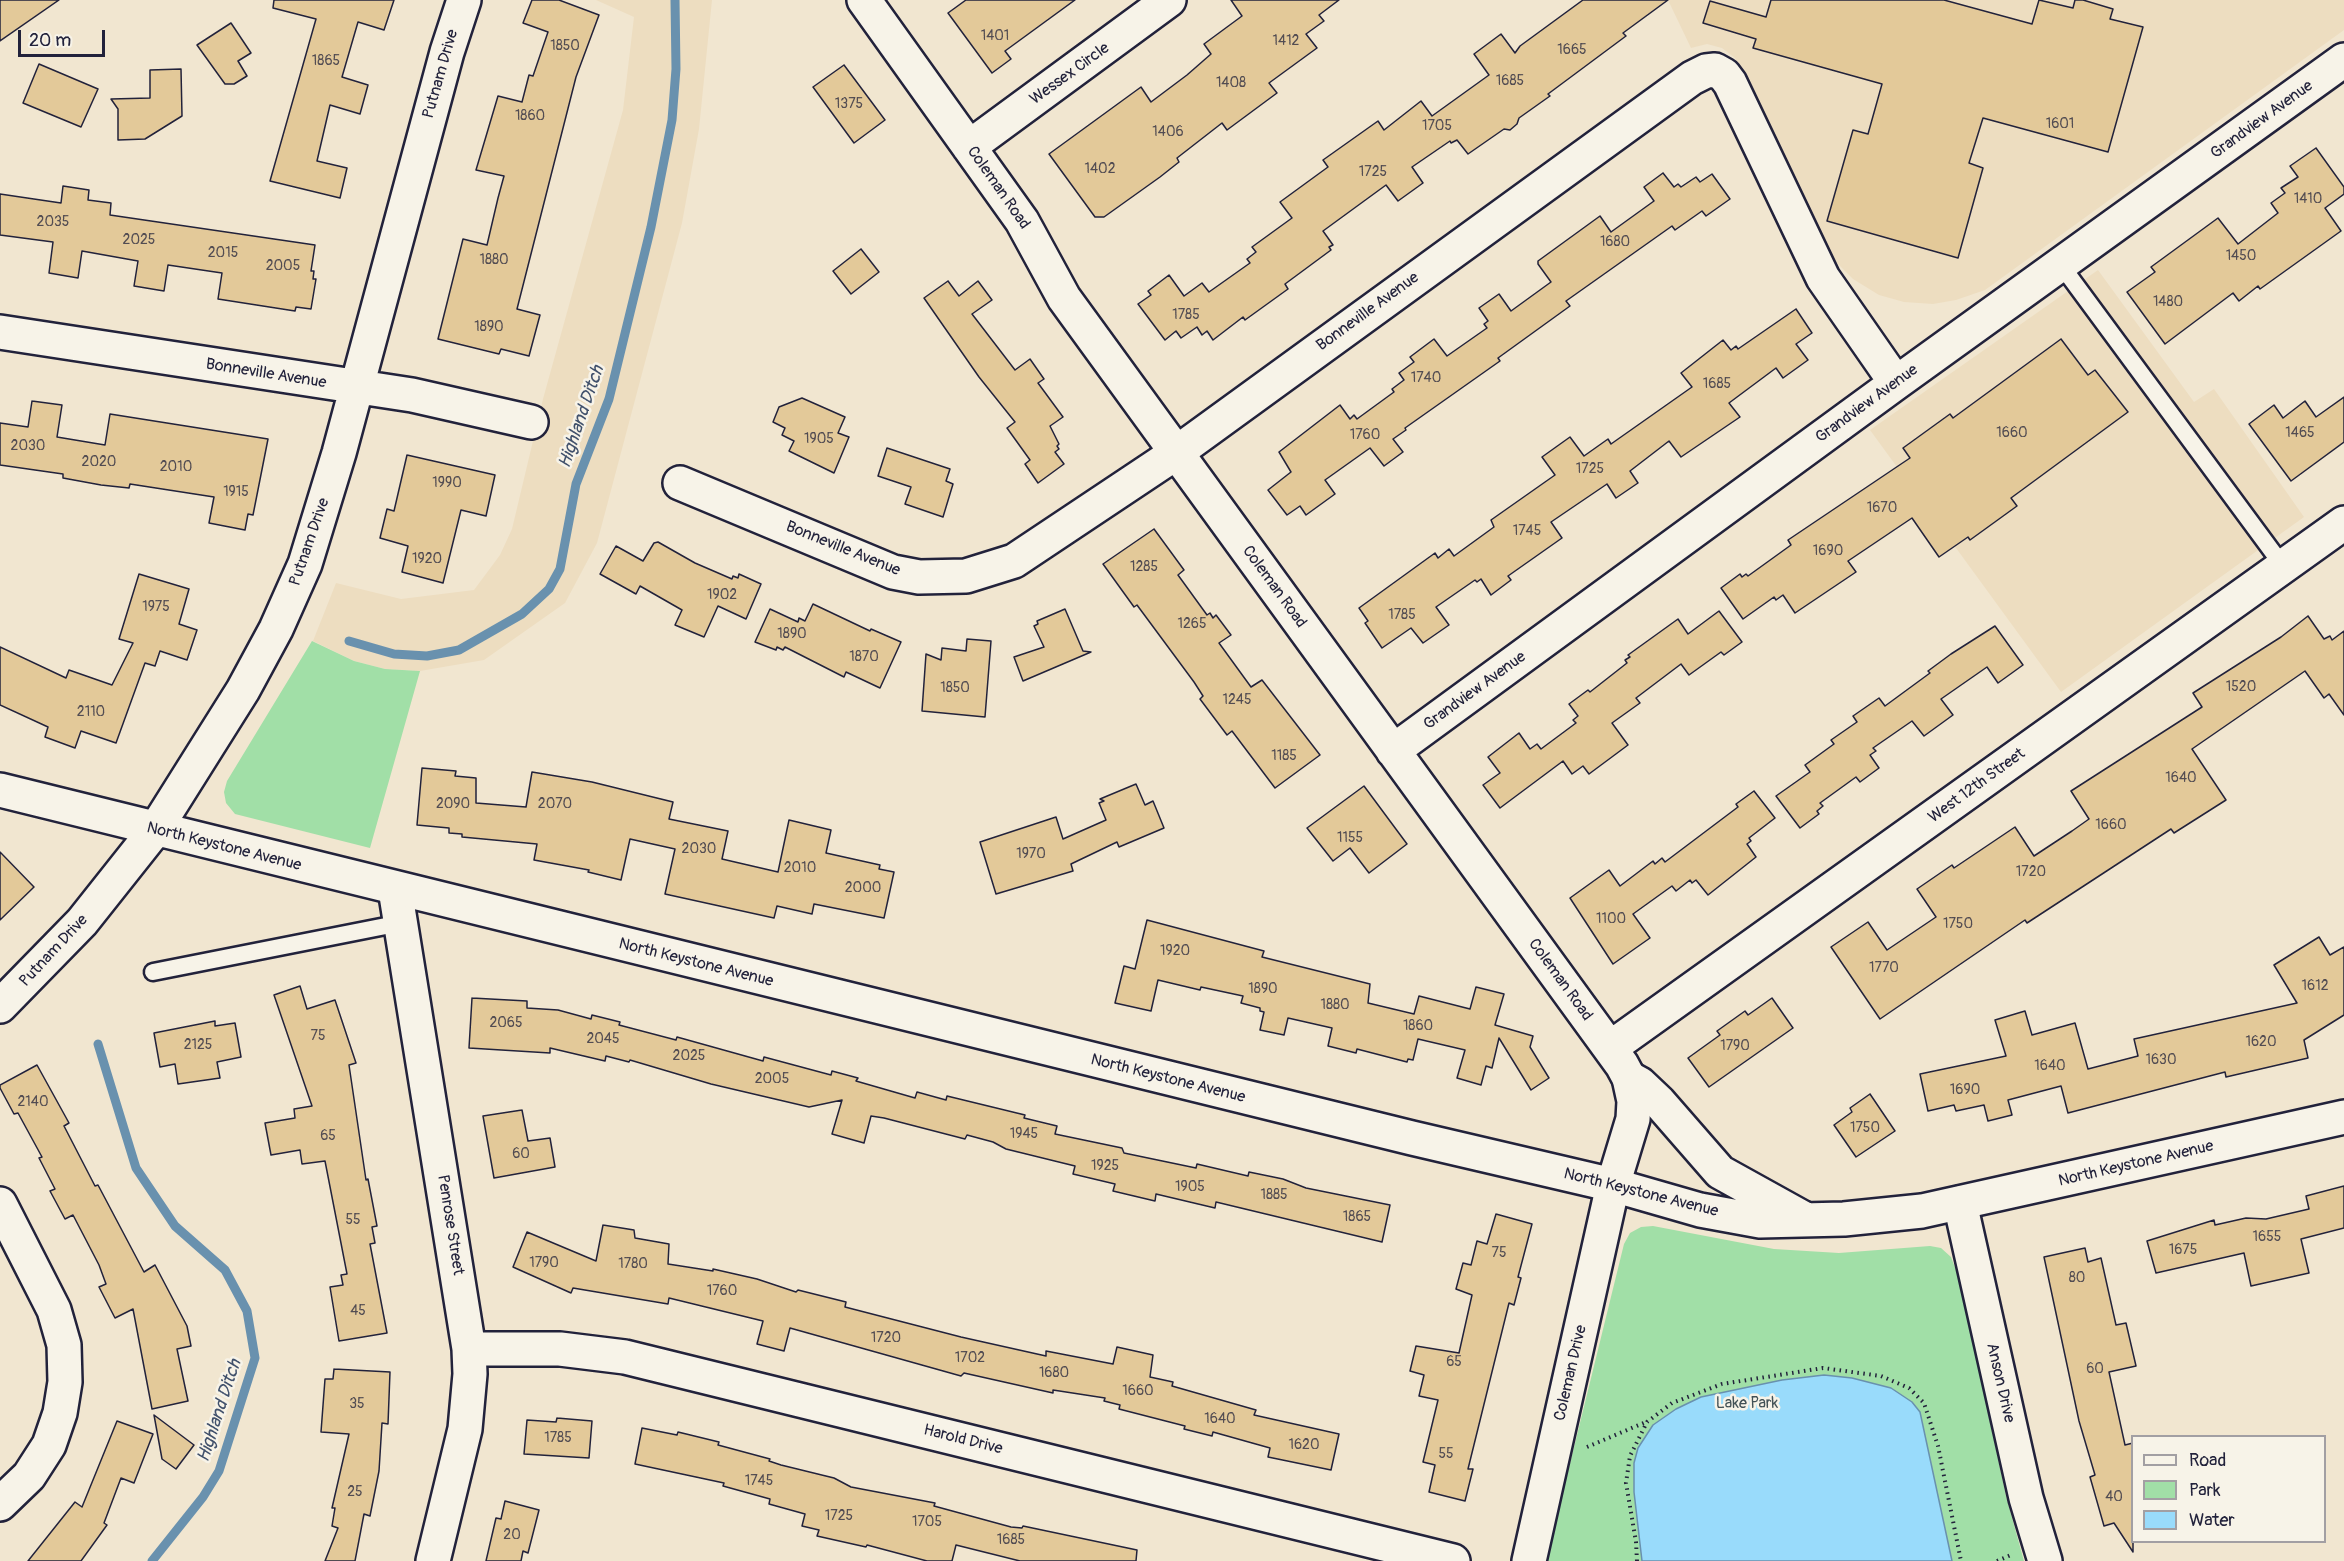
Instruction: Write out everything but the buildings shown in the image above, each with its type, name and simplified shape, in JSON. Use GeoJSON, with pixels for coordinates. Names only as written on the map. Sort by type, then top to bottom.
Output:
{"type":"FeatureCollection","features":[{"type":"Feature","properties":{"kind":"street","name":"Putnam Drive"},"geometry":{"type":"LineString","coordinates":[[0,1006],[82,922],[155,830],[225,720],[276,629],[304,564],[356,388],[444,63],[464,0]]}},
{"type":"Feature","properties":{"kind":"street","name":"Coleman Road"},"geometry":{"type":"LineString","coordinates":[[864,0],[1022,221],[1064,298],[1610,1048],[1629,1078],[1634,1101],[1632,1119],[1612,1185]]}},
{"type":"Feature","properties":{"kind":"street","name":"Wessex Circle"},"geometry":{"type":"LineString","coordinates":[[969,147],[1169,0]]}},
{"type":"Feature","properties":{"kind":"street","name":"Grandview Avenue"},"geometry":{"type":"LineString","coordinates":[[1393,751],[1896,383],[2344,60]]}},
{"type":"Feature","properties":{"kind":"street","name":"Bonneville Avenue"},"geometry":{"type":"LineString","coordinates":[[680,483],[893,572],[919,577],[945,578],[986,572],[1014,561],[1176,453],[1692,78],[1706,71],[1715,70],[1724,75],[1730,83],[1822,279],[1896,383]]}},
{"type":"Feature","properties":{"kind":"street","name":"Bonneville Avenue"},"geometry":{"type":"LineString","coordinates":[[0,332],[412,395],[531,422]]}},
{"type":"Feature","properties":{"kind":"street","name":"West 12th Street"},"geometry":{"type":"LineString","coordinates":[[1610,1048],[2344,523]]}},
{"type":"Feature","properties":{"kind":"street","name":"North Keystone Avenue"},"geometry":{"type":"LineString","coordinates":[[0,790],[155,830],[1612,1185],[1700,1210],[1760,1221],[1803,1218],[1844,1220],[1888,1216],[1960,1203],[2344,1117]]}},
{"type":"Feature","properties":{"kind":"street","name":"Penrose Street"},"geometry":{"type":"LineString","coordinates":[[395,888],[469,1349],[470,1374],[465,1429],[433,1561]]}},
{"type":"Feature","properties":{"kind":"street"},"geometry":{"type":"LineString","coordinates":[[1629,1078],[1640,1084],[1659,1102],[1720,1172],[1803,1218]]}},
{"type":"Feature","properties":{"kind":"street","name":"Coleman Drive"},"geometry":{"type":"LineString","coordinates":[[1529,1561],[1612,1185]]}},
{"type":"Feature","properties":{"kind":"street","name":"Anson Drive"},"geometry":{"type":"LineString","coordinates":[[1960,1203],[2026,1498],[2045,1561]]}},
{"type":"Feature","properties":{"kind":"street"},"geometry":{"type":"LineString","coordinates":[[0,1204],[54,1310],[64,1345],[65,1382],[60,1413],[49,1445],[29,1476],[0,1504]]}},
{"type":"Feature","properties":{"kind":"street","name":"Harold Drive"},"geometry":{"type":"LineString","coordinates":[[469,1349],[560,1349],[626,1357],[1453,1561]]}},
{"type":"Feature","properties":{"kind":"lane"},"geometry":{"type":"LineString","coordinates":[[2061,265],[2283,566]]}},
{"type":"Feature","properties":{"kind":"lane"},"geometry":{"type":"LineString","coordinates":[[153,972],[401,923]]}},
{"type":"Feature","properties":{"kind":"path"},"geometry":{"type":"LineString","coordinates":[[1576,1451],[1647,1422],[1672,1403],[1722,1384],[1822,1368],[1881,1376],[1909,1388],[1924,1403],[1938,1446],[1961,1561]]}},
{"type":"Feature","properties":{"kind":"path"},"geometry":{"type":"LineString","coordinates":[[1636,1561],[1636,1542],[1626,1483],[1630,1456],[1647,1422]]}},
{"type":"Feature","properties":{"kind":"shaded area"},"geometry":{"type":"Polygon","coordinates":[[[596,0],[712,0],[699,129],[682,223],[597,543],[565,603],[484,660],[420,671],[385,669],[354,661],[313,641],[336,583],[401,599],[474,590],[500,555],[512,529],[543,399],[623,110],[634,17],[596,0]]]}},
{"type":"Feature","properties":{"kind":"shaded area"},"geometry":{"type":"Polygon","coordinates":[[[1668,0],[2344,0],[2344,30],[1985,290],[1956,300],[1933,304],[1904,302],[1879,295],[1853,279],[1833,259],[1735,58],[1722,48],[1707,44],[1691,48],[1668,0]]]}},
{"type":"Feature","properties":{"kind":"shaded area"},"geometry":{"type":"Polygon","coordinates":[[[2098,270],[2194,402],[2214,389],[2304,517],[2061,692],[1870,430],[2098,270]]]}},
{"type":"Feature","properties":{"kind":"green space"},"geometry":{"type":"Polygon","coordinates":[[[312,641],[354,661],[385,669],[420,671],[370,848],[235,814],[226,803],[224,792],[227,781],[312,641]]]}},
{"type":"Feature","properties":{"kind":"green space","name":"Lake Park"},"geometry":{"type":"Polygon","coordinates":[[[1653,1226],[1774,1249],[1839,1253],[1930,1246],[1941,1248],[1951,1257],[1959,1278],[2006,1496],[2024,1561],[1546,1561],[1624,1244],[1630,1233],[1641,1227],[1653,1226]]]}},
{"type":"Feature","properties":{"kind":"water"},"geometry":{"type":"Polygon","coordinates":[[[1824,1375],[1852,1378],[1891,1388],[1912,1402],[1920,1412],[1952,1561],[1642,1561],[1634,1492],[1634,1463],[1638,1448],[1653,1425],[1676,1409],[1701,1397],[1782,1380],[1824,1375]]]}},
{"type":"Feature","properties":{"kind":"waterway","name":"Highland Ditch"},"geometry":{"type":"LineString","coordinates":[[349,641],[394,654],[427,656],[459,650],[522,614],[549,589],[560,569],[576,484],[609,399],[651,227],[672,120],[676,69],[675,0]]}},
{"type":"Feature","properties":{"kind":"waterway","name":"Highland Ditch"},"geometry":{"type":"LineString","coordinates":[[98,1044],[136,1168],[175,1226],[225,1270],[247,1311],[255,1358],[219,1471],[203,1497],[152,1561]]}}]}
